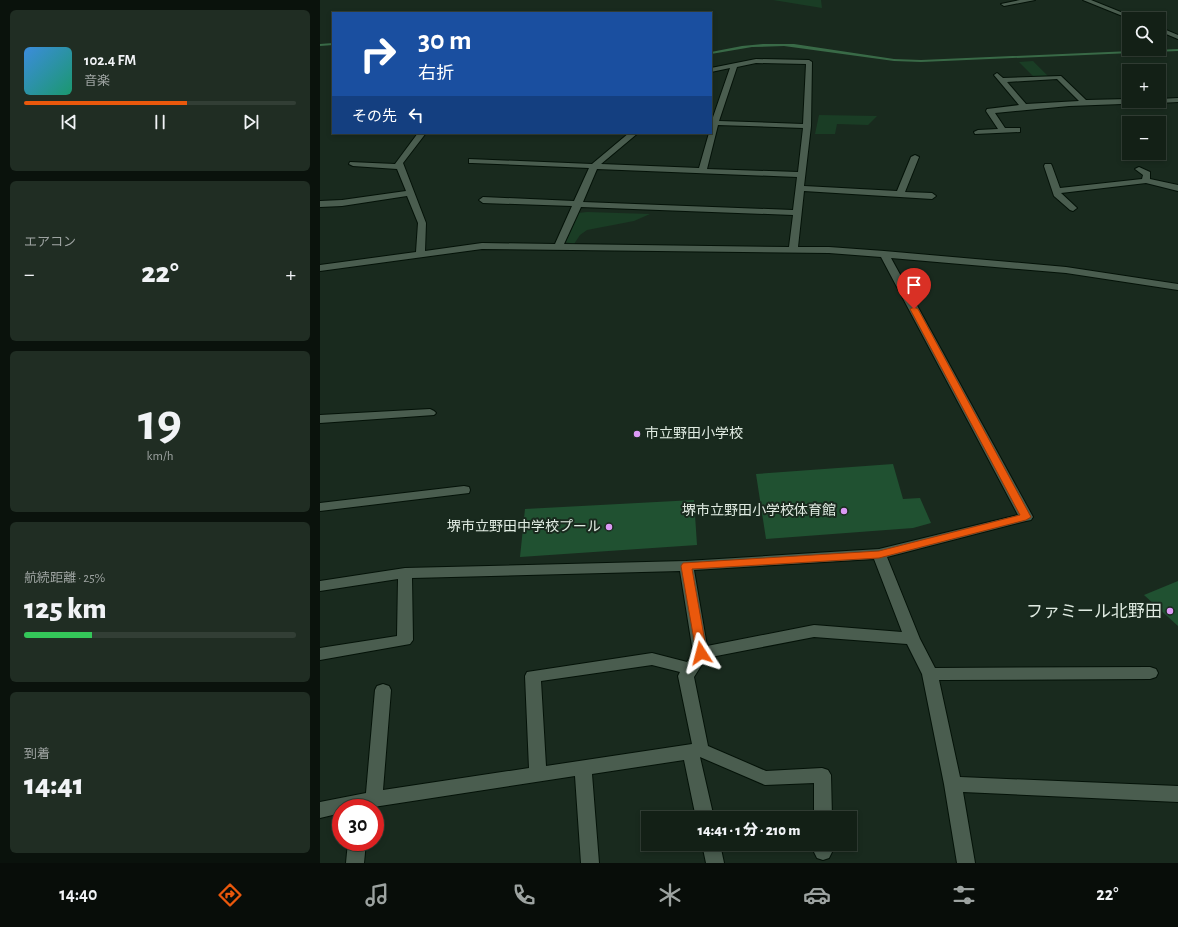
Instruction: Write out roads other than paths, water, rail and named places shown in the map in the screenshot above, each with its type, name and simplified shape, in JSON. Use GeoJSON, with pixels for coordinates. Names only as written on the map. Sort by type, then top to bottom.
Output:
{"type":"FeatureCollection","features":[{"type":"Feature","properties":{"kind":"street"},"geometry":{"type":"LineString","coordinates":[[1004,4],[1032,0]]}},
{"type":"Feature","properties":{"kind":"street"},"geometry":{"type":"LineString","coordinates":[[1086,0],[1122,14]]}},
{"type":"Feature","properties":{"kind":"street"},"geometry":{"type":"LineString","coordinates":[[1166,32],[1178,37]]}},
{"type":"Feature","properties":{"kind":"street"},"geometry":{"type":"LineString","coordinates":[[712,70],[756,61],[809,62],[807,126],[793,250]]}},
{"type":"Feature","properties":{"kind":"street"},"geometry":{"type":"LineString","coordinates":[[703,170],[715,123],[734,65]]}},
{"type":"Feature","properties":{"kind":"street"},"geometry":{"type":"LineString","coordinates":[[996,73],[1024,106]]}},
{"type":"Feature","properties":{"kind":"street"},"geometry":{"type":"LineString","coordinates":[[1001,80],[1059,77],[1084,102]]}},
{"type":"Feature","properties":{"kind":"street"},"geometry":{"type":"LineString","coordinates":[[1166,101],[1178,100]]}},
{"type":"Feature","properties":{"kind":"street"},"geometry":{"type":"LineString","coordinates":[[1003,131],[990,112],[1024,106],[1122,101]]}},
{"type":"Feature","properties":{"kind":"street"},"geometry":{"type":"LineString","coordinates":[[715,123],[807,126]]}},
{"type":"Feature","properties":{"kind":"street"},"geometry":{"type":"LineString","coordinates":[[978,132],[1017,130]]}},
{"type":"Feature","properties":{"kind":"street"},"geometry":{"type":"LineString","coordinates":[[420,255],[422,223],[399,163],[421,134]]}},
{"type":"Feature","properties":{"kind":"street"},"geometry":{"type":"LineString","coordinates":[[558,247],[595,166],[633,134]]}},
{"type":"Feature","properties":{"kind":"street"},"geometry":{"type":"LineString","coordinates":[[900,194],[915,157]]}},
{"type":"Feature","properties":{"kind":"street"},"geometry":{"type":"LineString","coordinates":[[472,161],[802,175]]}},
{"type":"Feature","properties":{"kind":"street"},"geometry":{"type":"LineString","coordinates":[[352,164],[400,167]]}},
{"type":"Feature","properties":{"kind":"street"},"geometry":{"type":"LineString","coordinates":[[1048,166],[1058,196],[1073,208]]}},
{"type":"Feature","properties":{"kind":"street"},"geometry":{"type":"LineString","coordinates":[[1139,169],[1147,174],[1146,181]]}},
{"type":"Feature","properties":{"kind":"street"},"geometry":{"type":"LineString","coordinates":[[1056,191],[1146,181],[1178,188]]}},
{"type":"Feature","properties":{"kind":"street"},"geometry":{"type":"LineString","coordinates":[[799,188],[932,196]]}},
{"type":"Feature","properties":{"kind":"street"},"geometry":{"type":"LineString","coordinates":[[320,204],[342,203],[411,193]]}},
{"type":"Feature","properties":{"kind":"street"},"geometry":{"type":"LineString","coordinates":[[483,200],[797,213]]}},
{"type":"Feature","properties":{"kind":"street"},"geometry":{"type":"LineString","coordinates":[[320,268],[482,246],[829,250],[1066,270],[1178,287]]}},
{"type":"Feature","properties":{"kind":"street"},"geometry":{"type":"LineString","coordinates":[[320,586],[405,573],[686,566],[879,554],[1026,517],[884,254]]}},
{"type":"Feature","properties":{"kind":"street"},"geometry":{"type":"LineString","coordinates":[[320,419],[430,413]]}},
{"type":"Feature","properties":{"kind":"street"},"geometry":{"type":"LineString","coordinates":[[320,508],[464,490]]}},
{"type":"Feature","properties":{"kind":"street"},"geometry":{"type":"LineString","coordinates":[[879,554],[912,639],[930,674],[953,784],[966,863]]}},
{"type":"Feature","properties":{"kind":"street"},"geometry":{"type":"LineString","coordinates":[[686,566],[701,653],[686,676],[704,811]]}},
{"type":"Feature","properties":{"kind":"street"},"geometry":{"type":"LineString","coordinates":[[320,654],[404,640],[405,573]]}},
{"type":"Feature","properties":{"kind":"street"},"geometry":{"type":"LineString","coordinates":[[701,653],[814,631],[912,639]]}},
{"type":"Feature","properties":{"kind":"street"},"geometry":{"type":"LineString","coordinates":[[538,775],[533,676],[652,659],[691,670]]}},
{"type":"Feature","properties":{"kind":"street"},"geometry":{"type":"LineString","coordinates":[[930,674],[1150,673]]}},
{"type":"Feature","properties":{"kind":"street"},"geometry":{"type":"LineString","coordinates":[[365,799],[383,690]]}},
{"type":"Feature","properties":{"kind":"street"},"geometry":{"type":"LineString","coordinates":[[384,800],[696,751],[765,778],[822,775],[823,811]]}},
{"type":"Feature","properties":{"kind":"street"},"geometry":{"type":"LineString","coordinates":[[583,768],[590,863]]}},
{"type":"Feature","properties":{"kind":"street"},"geometry":{"type":"LineString","coordinates":[[953,784],[1178,794]]}},
{"type":"Feature","properties":{"kind":"street"},"geometry":{"type":"LineString","coordinates":[[320,810],[332,808]]}},
{"type":"Feature","properties":{"kind":"street"},"geometry":{"type":"LineString","coordinates":[[355,863],[356,851]]}},
{"type":"Feature","properties":{"kind":"street"},"geometry":{"type":"LineString","coordinates":[[712,851],[715,863]]}},
{"type":"Feature","properties":{"kind":"waterway"},"geometry":{"type":"LineString","coordinates":[[320,45],[332,44]]}},
{"type":"Feature","properties":{"kind":"waterway"},"geometry":{"type":"LineString","coordinates":[[712,53],[752,46],[784,44],[894,60],[921,61],[1178,50]]}},
{"type":"Feature","properties":{"kind":"place","name":"市立野田小学校"},"geometry":{"type":"Point","coordinates":[637,434]}},
{"type":"Feature","properties":{"kind":"place","name":"堺市立野田小学校体育館"},"geometry":{"type":"Point","coordinates":[844,511]}},
{"type":"Feature","properties":{"kind":"place","name":"堺市立野田中学校プール"},"geometry":{"type":"Point","coordinates":[609,527]}},
{"type":"Feature","properties":{"kind":"place","name":"ファミール北野田"},"geometry":{"type":"Point","coordinates":[1170,611]}}]}
